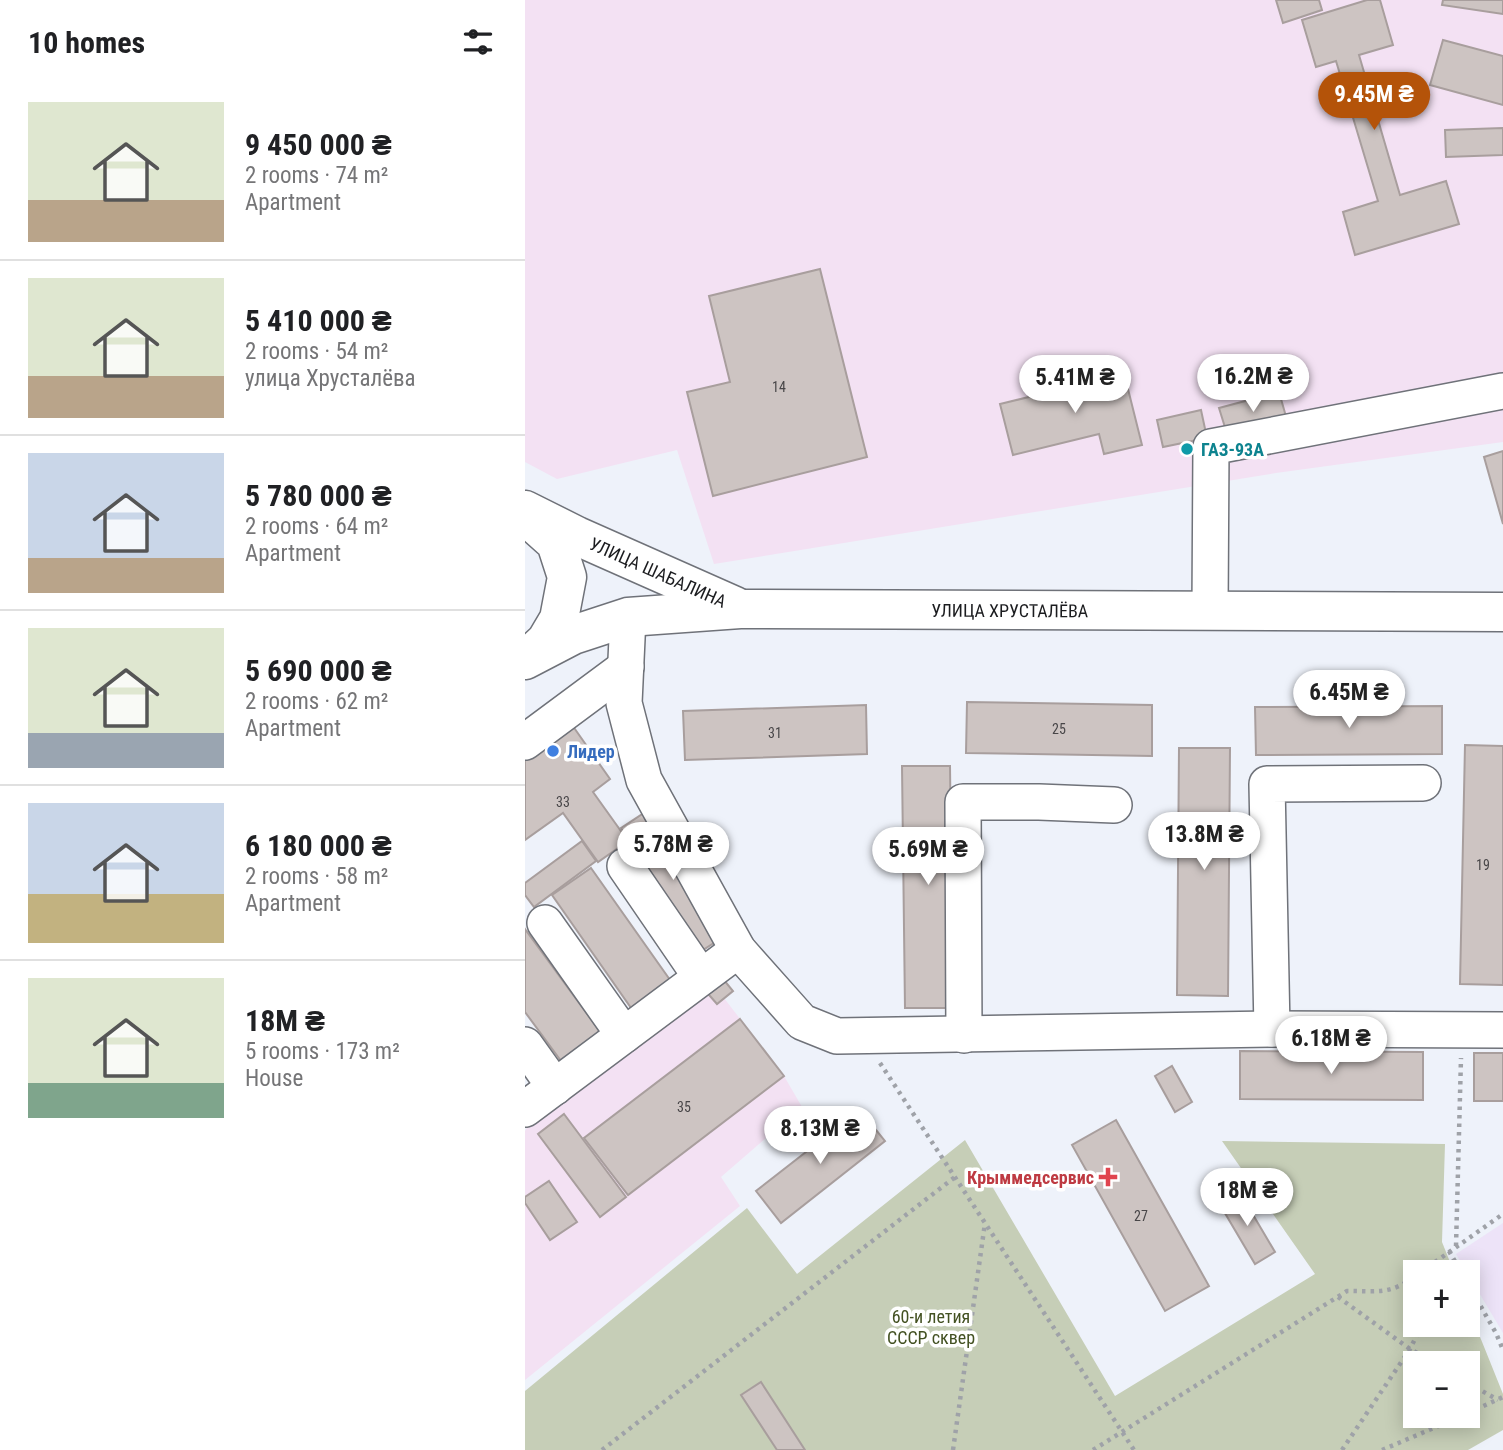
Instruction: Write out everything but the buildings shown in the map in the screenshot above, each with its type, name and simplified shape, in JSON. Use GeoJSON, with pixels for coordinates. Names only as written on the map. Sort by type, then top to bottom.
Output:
{"type":"FeatureCollection","features":[{"type":"Feature","properties":{"kind":"main road","name":"УЛИЦА ШАБАЛИНА"},"geometry":{"type":"LineString","coordinates":[[525,510],[740,609]]}},
{"type":"Feature","properties":{"kind":"main road","name":"УЛИЦА ШАБАЛИНА"},"geometry":{"type":"LineString","coordinates":[[525,516],[556,543],[567,577],[559,619],[546,641],[527,659]]}},
{"type":"Feature","properties":{"kind":"main road","name":"УЛИЦА ШАБАЛИНА"},"geometry":{"type":"LineString","coordinates":[[577,536],[620,585],[628,617]]}},
{"type":"Feature","properties":{"kind":"main road","name":"УЛИЦА ХРУСТАЛЁВА"},"geometry":{"type":"LineString","coordinates":[[527,659],[573,635],[628,617],[740,609],[1503,612]]}},
{"type":"Feature","properties":{"kind":"street"},"geometry":{"type":"LineString","coordinates":[[1210,611],[1211,447],[1503,391]]}},
{"type":"Feature","properties":{"kind":"street"},"geometry":{"type":"LineString","coordinates":[[628,617],[624,703],[644,780],[738,950],[802,1022],[837,1037],[1272,1029],[1503,1030]]}},
{"type":"Feature","properties":{"kind":"street"},"geometry":{"type":"LineString","coordinates":[[525,742],[626,667]]}},
{"type":"Feature","properties":{"kind":"street"},"geometry":{"type":"LineString","coordinates":[[1272,1029],[1267,784],[1423,783]]}},
{"type":"Feature","properties":{"kind":"street"},"geometry":{"type":"LineString","coordinates":[[964,1035],[963,802],[1114,805]]}},
{"type":"Feature","properties":{"kind":"street"},"geometry":{"type":"LineString","coordinates":[[625,866],[701,977]]}},
{"type":"Feature","properties":{"kind":"street"},"geometry":{"type":"LineString","coordinates":[[545,923],[624,1035]]}},
{"type":"Feature","properties":{"kind":"street"},"geometry":{"type":"LineString","coordinates":[[525,1109],[738,950]]}},
{"type":"Feature","properties":{"kind":"street"},"geometry":{"type":"LineString","coordinates":[[525,1045],[555,1087]]}},
{"type":"Feature","properties":{"kind":"path"},"geometry":{"type":"LineString","coordinates":[[1456,1246],[1462,1030]]}},
{"type":"Feature","properties":{"kind":"path"},"geometry":{"type":"LineString","coordinates":[[863,1036],[1134,1450]]}},
{"type":"Feature","properties":{"kind":"path"},"geometry":{"type":"LineString","coordinates":[[602,1450],[955,1177]]}},
{"type":"Feature","properties":{"kind":"path"},"geometry":{"type":"LineString","coordinates":[[1437,1260],[1503,1214]]}},
{"type":"Feature","properties":{"kind":"path"},"geometry":{"type":"LineString","coordinates":[[953,1450],[985,1223]]}},
{"type":"Feature","properties":{"kind":"path"},"geometry":{"type":"LineString","coordinates":[[1449,1251],[1455,1260]]}},
{"type":"Feature","properties":{"kind":"path"},"geometry":{"type":"LineString","coordinates":[[1093,1450],[1347,1291],[1378,1292],[1398,1289],[1403,1285]]}},
{"type":"Feature","properties":{"kind":"path"},"geometry":{"type":"LineString","coordinates":[[1338,1297],[1414,1351]]}},
{"type":"Feature","properties":{"kind":"path"},"geometry":{"type":"LineString","coordinates":[[1480,1305],[1503,1350]]}},
{"type":"Feature","properties":{"kind":"path"},"geometry":{"type":"LineString","coordinates":[[1342,1450],[1416,1337]]}},
{"type":"Feature","properties":{"kind":"path"},"geometry":{"type":"LineString","coordinates":[[1480,1388],[1501,1399]]}},
{"type":"Feature","properties":{"kind":"path"},"geometry":{"type":"LineString","coordinates":[[1480,1408],[1501,1399]]}},
{"type":"Feature","properties":{"kind":"path"},"geometry":{"type":"LineString","coordinates":[[1382,1450],[1434,1428]]}},
{"type":"Feature","properties":{"kind":"shaded area"},"geometry":{"type":"Polygon","coordinates":[[[525,0],[1503,0],[1503,442],[1276,473],[714,564],[677,450],[557,479],[525,462],[525,0]]]}},
{"type":"Feature","properties":{"kind":"shaded area"},"geometry":{"type":"Polygon","coordinates":[[[703,988],[717,1004],[724,998],[784,1076],[802,1107],[721,1177],[740,1206],[525,1380],[525,1131],[533,1116],[703,988]]]}},
{"type":"Feature","properties":{"kind":"shaded area"},"geometry":{"type":"Polygon","coordinates":[[[1503,1223],[1503,1333],[1480,1294],[1480,1260],[1460,1260],[1456,1254],[1503,1223]]]}},
{"type":"Feature","properties":{"kind":"green space","name":"60-и летия СССР сквер"},"geometry":{"type":"Polygon","coordinates":[[[965,1140],[1115,1396],[1315,1274],[1222,1141],[1445,1144],[1442,1242],[1449,1260],[1403,1260],[1403,1337],[1480,1337],[1503,1394],[1503,1430],[1468,1450],[525,1450],[525,1391],[747,1208],[797,1274],[965,1140]]]}},
{"type":"Feature","properties":{"kind":"place","name":"ГАЗ-93А"},"geometry":{"type":"Point","coordinates":[1187,449]}},
{"type":"Feature","properties":{"kind":"place","name":"Лидер"},"geometry":{"type":"Point","coordinates":[553,751]}},
{"type":"Feature","properties":{"kind":"place","name":"Крыммедсервис"},"geometry":{"type":"Point","coordinates":[1108,1177]}}]}
